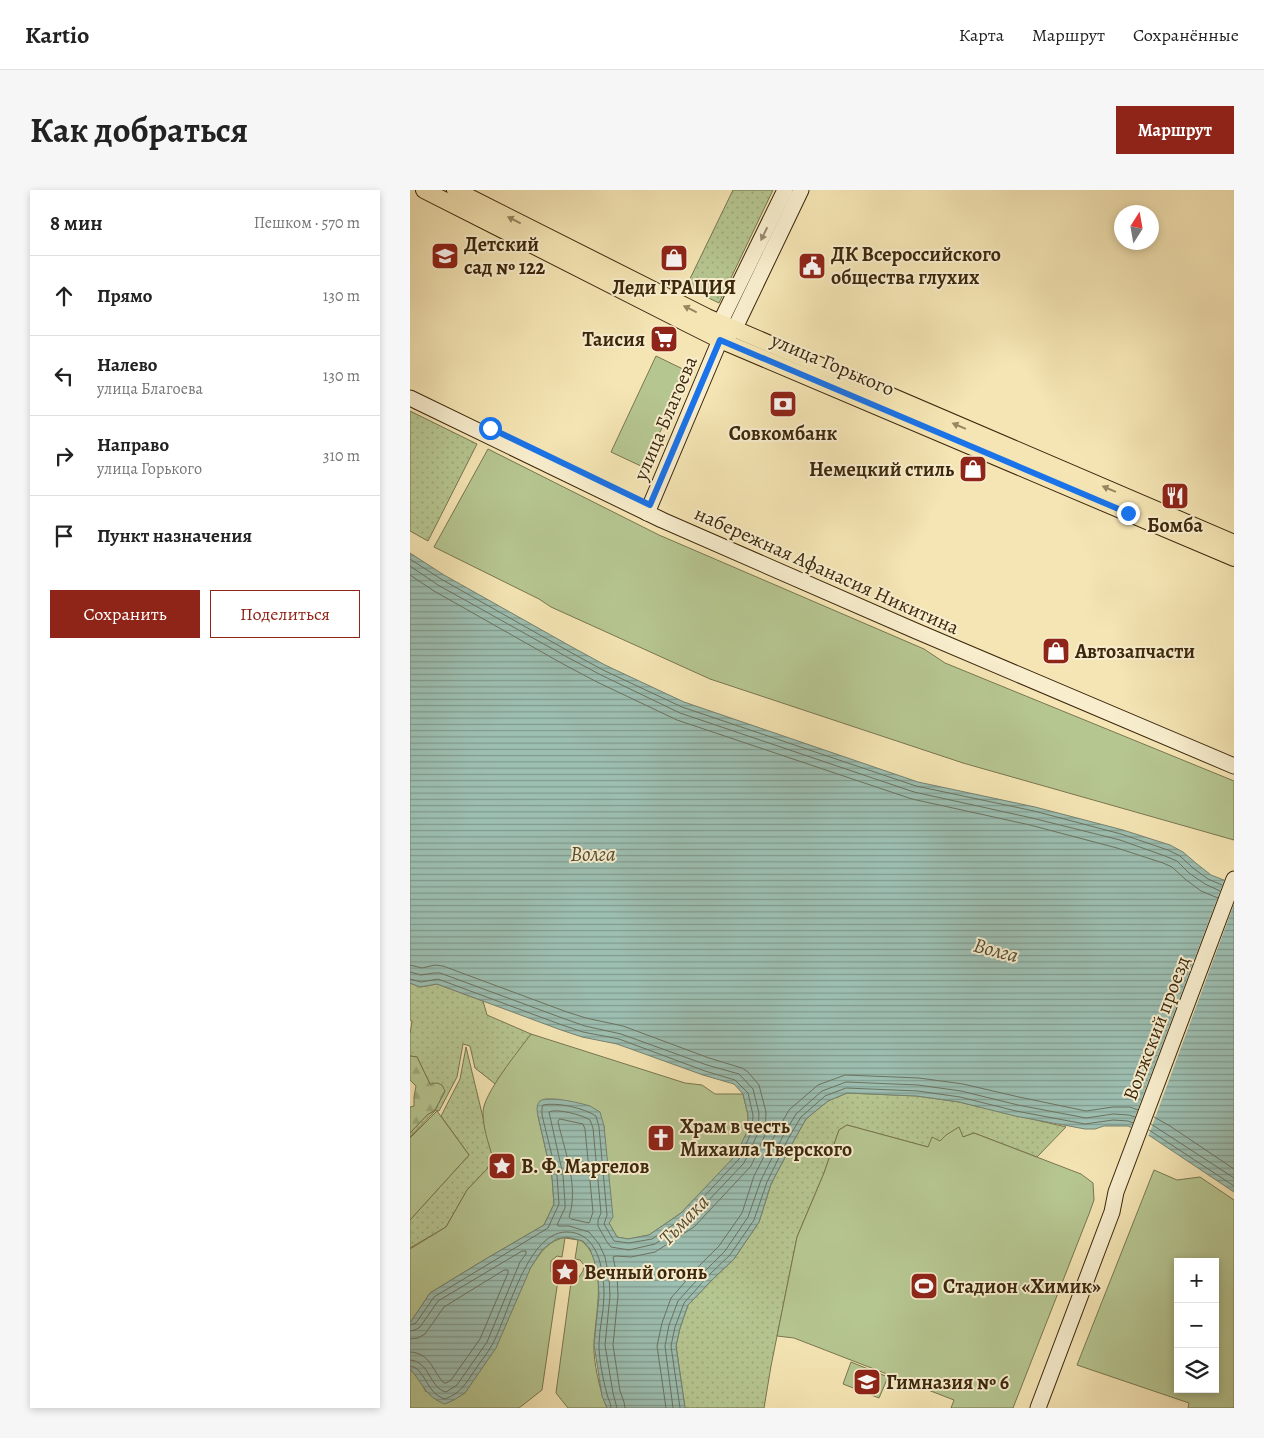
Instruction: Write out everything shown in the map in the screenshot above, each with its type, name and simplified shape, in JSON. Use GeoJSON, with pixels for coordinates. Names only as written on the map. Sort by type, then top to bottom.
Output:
{"type":"FeatureCollection","features":[{"type":"Feature","properties":{"kind":"main road","name":"улица Горького"},"geometry":{"type":"LineString","coordinates":[[424,190],[680,320],[725,331],[1234,543]]}},
{"type":"Feature","properties":{"kind":"main road","name":"улица Горького"},"geometry":{"type":"LineString","coordinates":[[455,190],[686,308],[725,331],[1234,558]]}},
{"type":"Feature","properties":{"kind":"main road","name":"улица Благоева"},"geometry":{"type":"LineString","coordinates":[[649,509],[785,190]]}},
{"type":"Feature","properties":{"kind":"main road","name":"улица Благоева"},"geometry":{"type":"LineString","coordinates":[[725,331],[801,190]]}},
{"type":"Feature","properties":{"kind":"main road","name":"набережная Афанасия Никитина"},"geometry":{"type":"LineString","coordinates":[[410,389],[649,509],[1234,756]]}},
{"type":"Feature","properties":{"kind":"main road","name":"набережная Афанасия Никитина"},"geometry":{"type":"LineString","coordinates":[[410,398],[916,631],[1234,766]]}},
{"type":"Feature","properties":{"kind":"main road","name":"Волжский проезд"},"geometry":{"type":"LineString","coordinates":[[1038,1408],[1112,1212],[1116,1192],[1234,879]]}},
{"type":"Feature","properties":{"kind":"main road","name":"Волжский проезд"},"geometry":{"type":"LineString","coordinates":[[1028,1408],[1103,1209],[1116,1192]]}},
{"type":"Feature","properties":{"kind":"green space"},"geometry":{"type":"Polygon","coordinates":[[[733,190],[773,190],[719,303],[686,287],[733,190]]]}},
{"type":"Feature","properties":{"kind":"green space"},"geometry":{"type":"Polygon","coordinates":[[[656,356],[689,372],[643,467],[611,452],[656,356]]]}},
{"type":"Feature","properties":{"kind":"green space"},"geometry":{"type":"Polygon","coordinates":[[[410,411],[477,444],[428,541],[410,531],[410,411]]]}},
{"type":"Feature","properties":{"kind":"green space"},"geometry":{"type":"Polygon","coordinates":[[[488,449],[659,535],[924,649],[945,663],[1234,781],[1234,840],[963,763],[710,679],[551,607],[539,599],[434,547],[488,449]]]}},
{"type":"Feature","properties":{"kind":"green space"},"geometry":{"type":"Polygon","coordinates":[[[410,983],[420,987],[437,984],[483,1001],[487,1015],[531,1034],[531,1041],[499,1087],[475,1068],[470,1046],[463,1044],[457,1077],[439,1111],[436,1110],[410,1137],[410,1133],[427,1115],[435,1110],[445,1091],[430,1084],[417,1057],[410,1056],[412,1021],[410,1020],[410,983]]]}},
{"type":"Feature","properties":{"kind":"green space"},"geometry":{"type":"Polygon","coordinates":[[[531,1034],[685,1083],[702,1085],[715,1094],[743,1094],[748,1115],[748,1130],[736,1156],[681,1213],[649,1235],[628,1239],[617,1237],[609,1223],[604,1126],[538,1116],[552,1177],[554,1204],[544,1225],[430,1293],[410,1323],[410,1249],[446,1227],[467,1190],[487,1169],[491,1162],[492,1155],[484,1124],[484,1105],[502,1072],[531,1034]]]}},
{"type":"Feature","properties":{"kind":"green space"},"geometry":{"type":"Polygon","coordinates":[[[466,1047],[492,1155],[491,1162],[487,1169],[467,1190],[446,1227],[410,1248],[410,1220],[469,1155],[441,1116],[460,1079],[466,1047]]]}},
{"type":"Feature","properties":{"kind":"green space"},"geometry":{"type":"Polygon","coordinates":[[[410,1056],[417,1057],[430,1084],[437,1083],[442,1085],[445,1091],[435,1110],[427,1115],[410,1133],[410,1107],[414,1106],[416,1086],[410,1080],[410,1056]]]}},
{"type":"Feature","properties":{"kind":"green space"},"geometry":{"type":"Polygon","coordinates":[[[847,1093],[917,1096],[959,1102],[1066,1127],[1037,1157],[974,1133],[963,1137],[946,1135],[940,1141],[928,1147],[847,1125],[839,1130],[824,1173],[797,1237],[764,1408],[685,1408],[676,1346],[688,1305],[734,1259],[759,1222],[771,1184],[806,1119],[828,1101],[847,1093]]]}},
{"type":"Feature","properties":{"kind":"green space"},"geometry":{"type":"Polygon","coordinates":[[[437,1111],[469,1155],[410,1220],[410,1138],[437,1111]]]}},
{"type":"Feature","properties":{"kind":"green space","name":"Стадион «Химик»"},"geometry":{"type":"Polygon","coordinates":[[[847,1125],[928,1147],[932,1137],[940,1141],[959,1127],[963,1137],[974,1133],[1081,1174],[1093,1183],[1094,1200],[1013,1408],[951,1408],[954,1400],[794,1338],[777,1336],[797,1237],[824,1173],[839,1130],[847,1125]]]}},
{"type":"Feature","properties":{"kind":"green space"},"geometry":{"type":"Polygon","coordinates":[[[1154,1170],[1177,1180],[1200,1177],[1234,1200],[1234,1408],[1188,1408],[1189,1403],[1077,1365],[1154,1170]]]}},
{"type":"Feature","properties":{"kind":"green space"},"geometry":{"type":"Polygon","coordinates":[[[567,1237],[578,1240],[565,1238],[562,1257],[557,1256],[551,1261],[551,1272],[559,1273],[542,1390],[519,1408],[410,1408],[410,1369],[419,1379],[426,1392],[542,1252],[555,1241],[567,1237]]]}},
{"type":"Feature","properties":{"kind":"green space"},"geometry":{"type":"Polygon","coordinates":[[[578,1240],[584,1243],[596,1265],[598,1306],[594,1351],[598,1376],[607,1408],[568,1408],[556,1393],[572,1275],[579,1277],[583,1271],[584,1265],[580,1260],[575,1259],[578,1240]]]}},
{"type":"Feature","properties":{"kind":"green space"},"geometry":{"type":"Polygon","coordinates":[[[851,1362],[888,1377],[879,1398],[843,1384],[851,1362]]]}},
{"type":"Feature","properties":{"kind":"water","name":"Волга"},"geometry":{"type":"Polygon","coordinates":[[[410,553],[444,575],[605,665],[684,702],[918,782],[1035,807],[1123,830],[1170,845],[1183,852],[1211,875],[1234,884],[1234,1192],[1150,1136],[1128,1126],[1104,1126],[1095,1129],[1085,1129],[1015,1116],[959,1102],[917,1096],[847,1093],[828,1101],[806,1119],[771,1184],[759,1222],[734,1259],[688,1305],[676,1346],[685,1408],[607,1408],[602,1396],[594,1345],[599,1296],[594,1260],[590,1249],[583,1241],[567,1237],[556,1239],[542,1250],[531,1267],[496,1348],[465,1393],[445,1404],[438,1401],[428,1393],[410,1369],[410,1323],[430,1293],[544,1225],[554,1204],[552,1177],[537,1112],[537,1106],[540,1101],[556,1099],[590,1106],[600,1112],[604,1126],[613,1217],[609,1223],[617,1237],[628,1239],[649,1235],[681,1213],[735,1156],[748,1130],[748,1115],[743,1094],[734,1084],[703,1075],[617,1044],[582,1037],[561,1030],[437,984],[420,987],[410,983],[410,553]]]}},
{"type":"Feature","properties":{"kind":"pier"},"geometry":{"type":"Polygon","coordinates":[[[1225,878],[1234,881],[1234,904],[1148,1137],[1130,1130],[1225,878]]]}},
{"type":"Feature","properties":{"kind":"place","name":"Детский сад № 122"},"geometry":{"type":"Point","coordinates":[445,256]}},
{"type":"Feature","properties":{"kind":"place","name":"Леди ГРАЦИЯ"},"geometry":{"type":"Point","coordinates":[674,258]}},
{"type":"Feature","properties":{"kind":"place","name":"ДК Всероссийского общества глухих"},"geometry":{"type":"Point","coordinates":[812,266]}},
{"type":"Feature","properties":{"kind":"place","name":"Таисия"},"geometry":{"type":"Point","coordinates":[664,339]}},
{"type":"Feature","properties":{"kind":"place","name":"Совкомбанк"},"geometry":{"type":"Point","coordinates":[783,404]}},
{"type":"Feature","properties":{"kind":"place","name":"Немецкий стиль"},"geometry":{"type":"Point","coordinates":[973,469]}},
{"type":"Feature","properties":{"kind":"place","name":"Бомба"},"geometry":{"type":"Point","coordinates":[1175,496]}},
{"type":"Feature","properties":{"kind":"place","name":"Автозапчасти"},"geometry":{"type":"Point","coordinates":[1056,651]}},
{"type":"Feature","properties":{"kind":"place","name":"Храм в честь Михаила Тверского"},"geometry":{"type":"Point","coordinates":[661,1138]}},
{"type":"Feature","properties":{"kind":"place","name":"В. Ф. Маргелов"},"geometry":{"type":"Point","coordinates":[502,1166]}},
{"type":"Feature","properties":{"kind":"place","name":"Вечный огонь"},"geometry":{"type":"Point","coordinates":[565,1272]}},
{"type":"Feature","properties":{"kind":"place","name":"Стадион «Химик»"},"geometry":{"type":"Point","coordinates":[924,1286]}},
{"type":"Feature","properties":{"kind":"place","name":"Гимназия № 6"},"geometry":{"type":"Point","coordinates":[867,1382]}},
{"type":"Feature","properties":{"kind":"route"},"geometry":{"type":"LineString","coordinates":[[490,428],[650,505],[720,340],[1128,513]]}},
{"type":"Feature","properties":{"kind":"water label","name":"Тьмака"},"geometry":{"type":"Point","coordinates":[684,1220]}}]}
